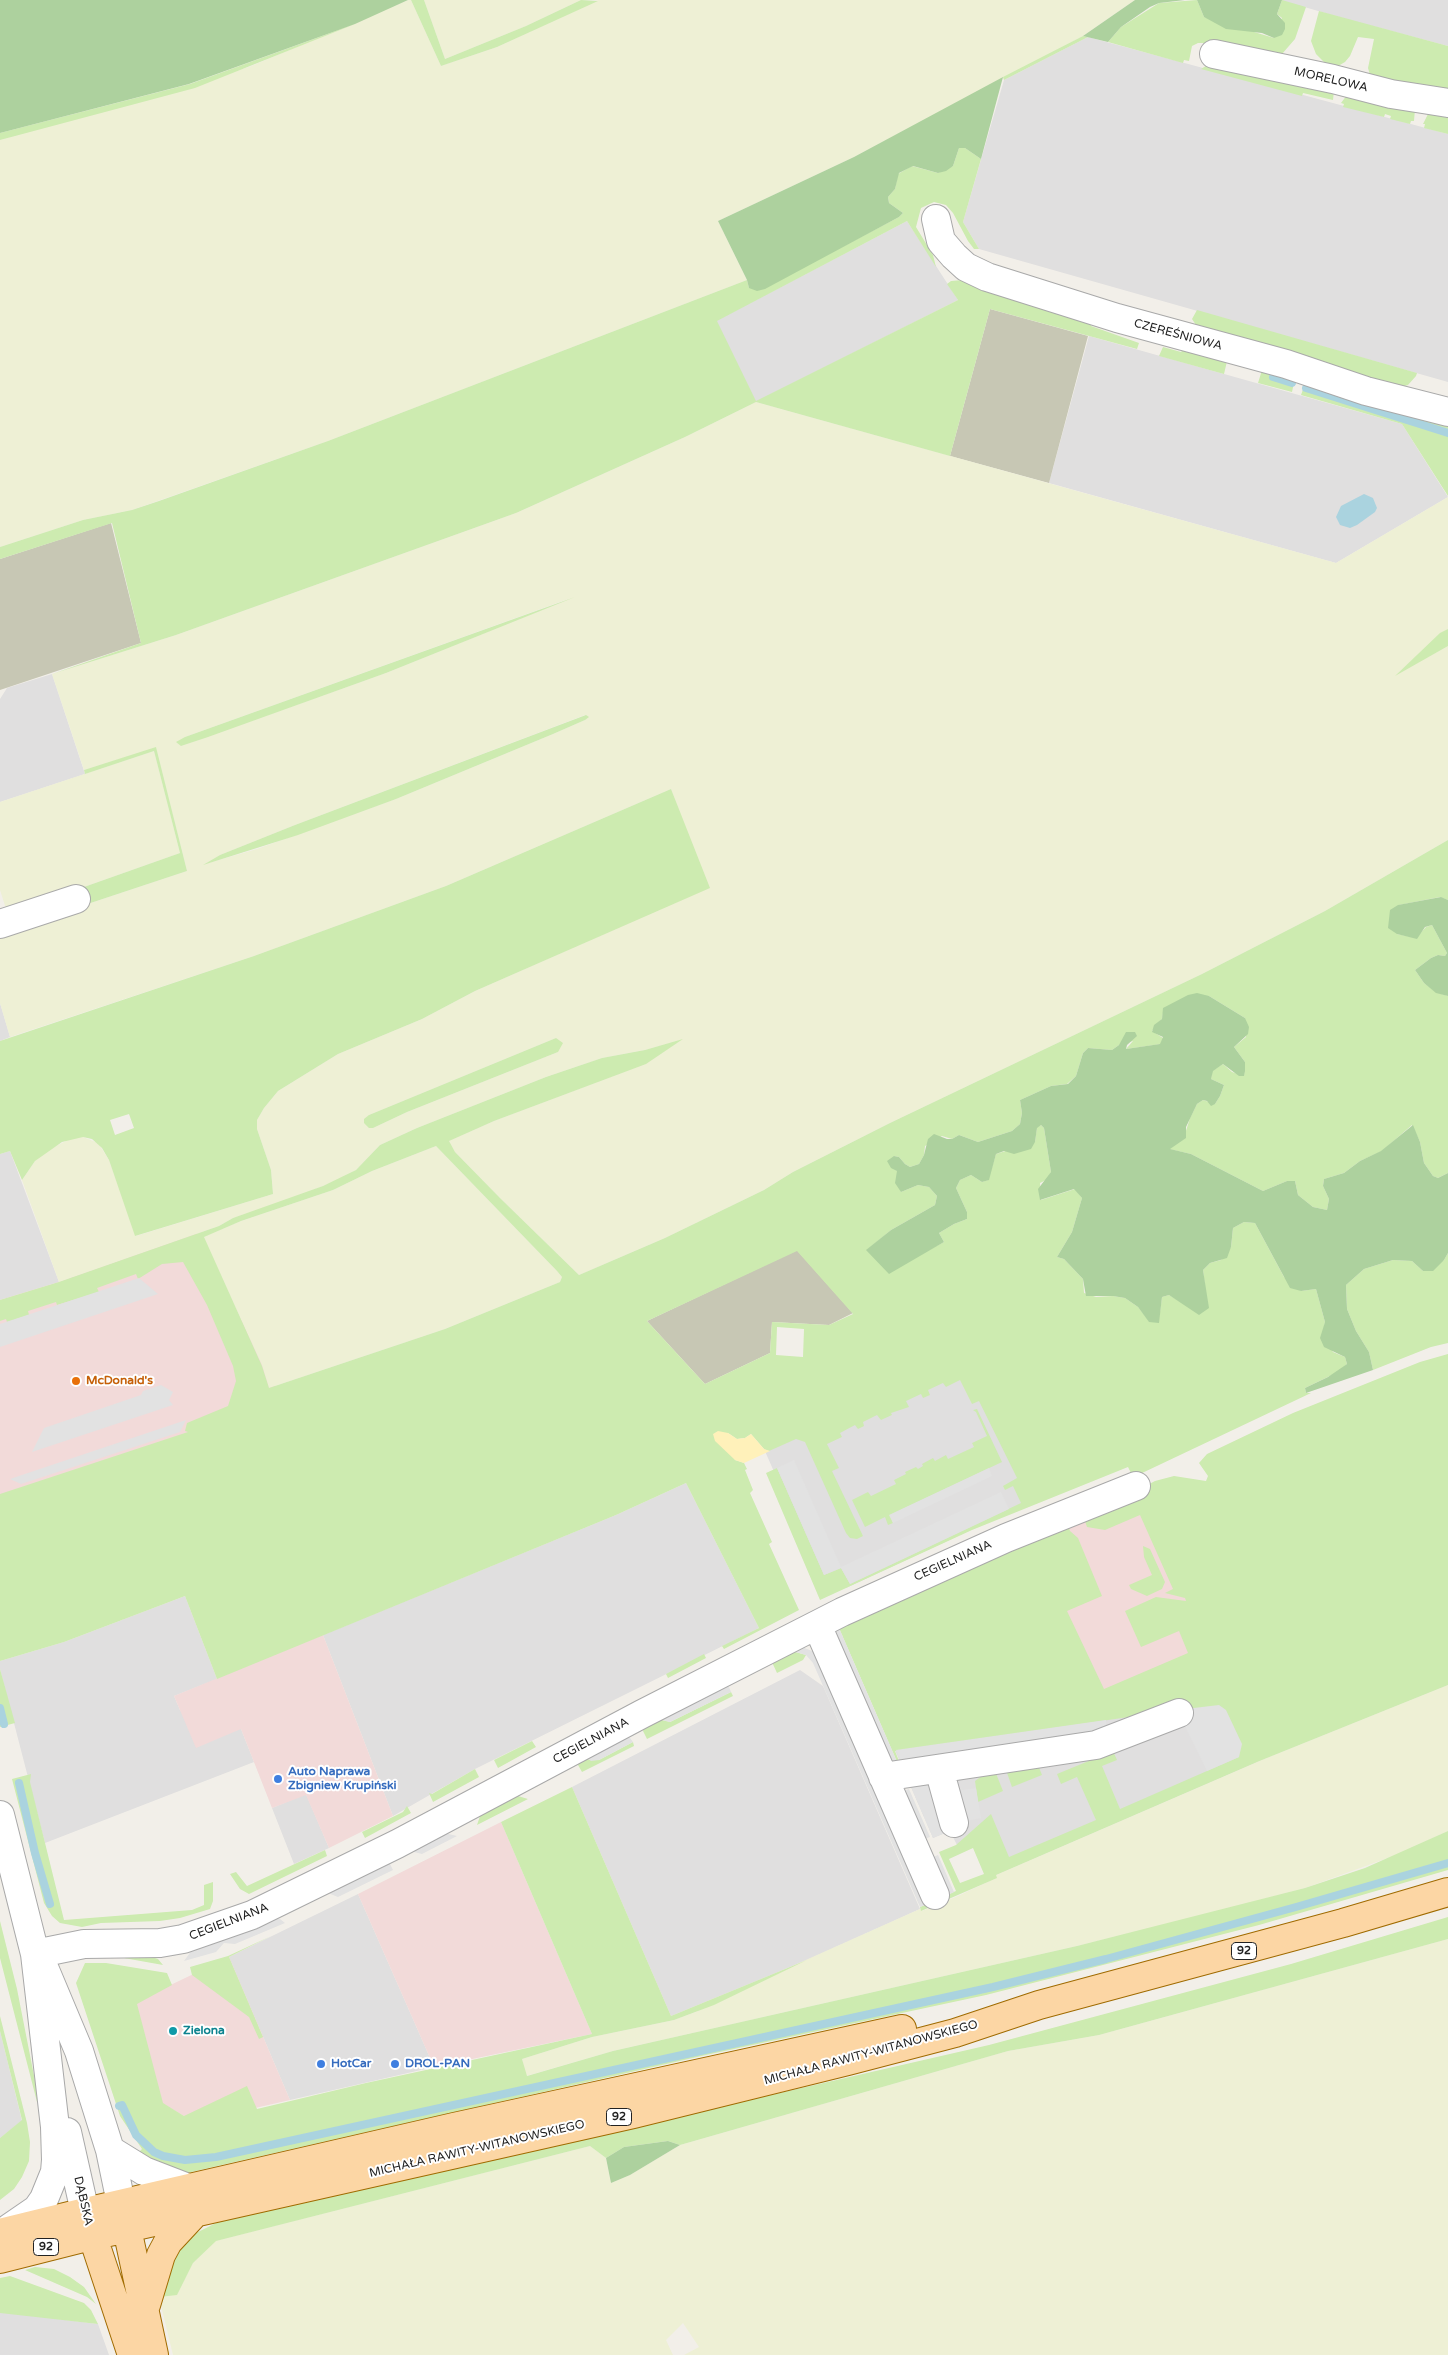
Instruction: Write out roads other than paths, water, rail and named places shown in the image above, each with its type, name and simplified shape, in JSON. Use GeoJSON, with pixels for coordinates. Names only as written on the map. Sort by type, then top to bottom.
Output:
{"type":"FeatureCollection","features":[{"type":"Feature","properties":{"kind":"main road","name":"MICHAŁA RAWITY-WITANOWSKIEGO"},"geometry":{"type":"LineString","coordinates":[[1,2242],[191,2200],[623,2116],[955,2033],[1039,2005],[1334,1926],[1448,1892]]}},
{"type":"Feature","properties":{"kind":"main road","name":"DĄBSKA"},"geometry":{"type":"LineString","coordinates":[[145,2307],[161,2255],[168,2242],[183,2223],[191,2200]]}},
{"type":"Feature","properties":{"kind":"main road","name":"DĄBSKA"},"geometry":{"type":"LineString","coordinates":[[124,2216],[154,2355]]}},
{"type":"Feature","properties":{"kind":"main road","name":"DĄBSKA"},"geometry":{"type":"LineString","coordinates":[[88,2224],[132,2355]]}},
{"type":"Feature","properties":{"kind":"street","name":"MORELOWA"},"geometry":{"type":"LineString","coordinates":[[1214,54],[1333,79],[1391,94],[1432,102],[1448,103]]}},
{"type":"Feature","properties":{"kind":"street","name":"CZEREŚNIOWA"},"geometry":{"type":"LineString","coordinates":[[936,219],[937,231],[941,241],[966,267],[987,278],[1117,318],[1276,362],[1366,391],[1448,412]]}},
{"type":"Feature","properties":{"kind":"street"},"geometry":{"type":"LineString","coordinates":[[0,924],[76,899]]}},
{"type":"Feature","properties":{"kind":"street","name":"CEGIELNIANA"},"geometry":{"type":"LineString","coordinates":[[35,1954],[84,1944],[160,1943],[183,1939],[252,1915],[397,1844],[817,1625],[1006,1538],[1136,1486]]}},
{"type":"Feature","properties":{"kind":"street"},"geometry":{"type":"LineString","coordinates":[[817,1625],[935,1895]]}},
{"type":"Feature","properties":{"kind":"street"},"geometry":{"type":"LineString","coordinates":[[883,1777],[1096,1744],[1179,1713]]}},
{"type":"Feature","properties":{"kind":"street"},"geometry":{"type":"LineString","coordinates":[[939,1769],[954,1823]]}},
{"type":"Feature","properties":{"kind":"street","name":"DĄBSKA"},"geometry":{"type":"LineString","coordinates":[[0,1815],[35,1954],[55,2127],[55,2172],[51,2186],[37,2209],[1,2242]]}},
{"type":"Feature","properties":{"kind":"street","name":"DĄBSKA"},"geometry":{"type":"LineString","coordinates":[[35,1954],[49,1978],[79,2052],[110,2150],[124,2216]]}},
{"type":"Feature","properties":{"kind":"street","name":"DĄBSKA"},"geometry":{"type":"LineString","coordinates":[[46,2043],[88,2224]]}},
{"type":"Feature","properties":{"kind":"street"},"geometry":{"type":"LineString","coordinates":[[110,2150],[191,2200]]}},
{"type":"Feature","properties":{"kind":"water"},"geometry":{"type":"Polygon","coordinates":[[[1364,494],[1373,498],[1377,508],[1375,512],[1350,528],[1340,525],[1336,517],[1341,506],[1364,494]]]}},
{"type":"Feature","properties":{"kind":"waterway"},"geometry":{"type":"LineString","coordinates":[[1273,377],[1292,383]]}},
{"type":"Feature","properties":{"kind":"waterway"},"geometry":{"type":"LineString","coordinates":[[1306,388],[1448,433]]}},
{"type":"Feature","properties":{"kind":"waterway"},"geometry":{"type":"LineString","coordinates":[[0,1708],[4,1724]]}},
{"type":"Feature","properties":{"kind":"waterway"},"geometry":{"type":"LineString","coordinates":[[19,1783],[35,1853],[50,1904]]}},
{"type":"Feature","properties":{"kind":"waterway"},"geometry":{"type":"LineString","coordinates":[[119,2106],[122,2105],[136,2135],[154,2152],[163,2156],[185,2160],[216,2157],[993,1987],[1106,1959],[1448,1863]]}},
{"type":"Feature","properties":{"kind":"place","name":"McDonald's"},"geometry":{"type":"Point","coordinates":[76,1381]}},
{"type":"Feature","properties":{"kind":"place","name":"Auto Naprawa Zbigniew Krupiński"},"geometry":{"type":"Point","coordinates":[278,1779]}},
{"type":"Feature","properties":{"kind":"place","name":"Zielona"},"geometry":{"type":"Point","coordinates":[173,2031]}},
{"type":"Feature","properties":{"kind":"place","name":"HotCar"},"geometry":{"type":"Point","coordinates":[321,2064]}},
{"type":"Feature","properties":{"kind":"place","name":"DROL-PAN"},"geometry":{"type":"Point","coordinates":[395,2064]}}]}
